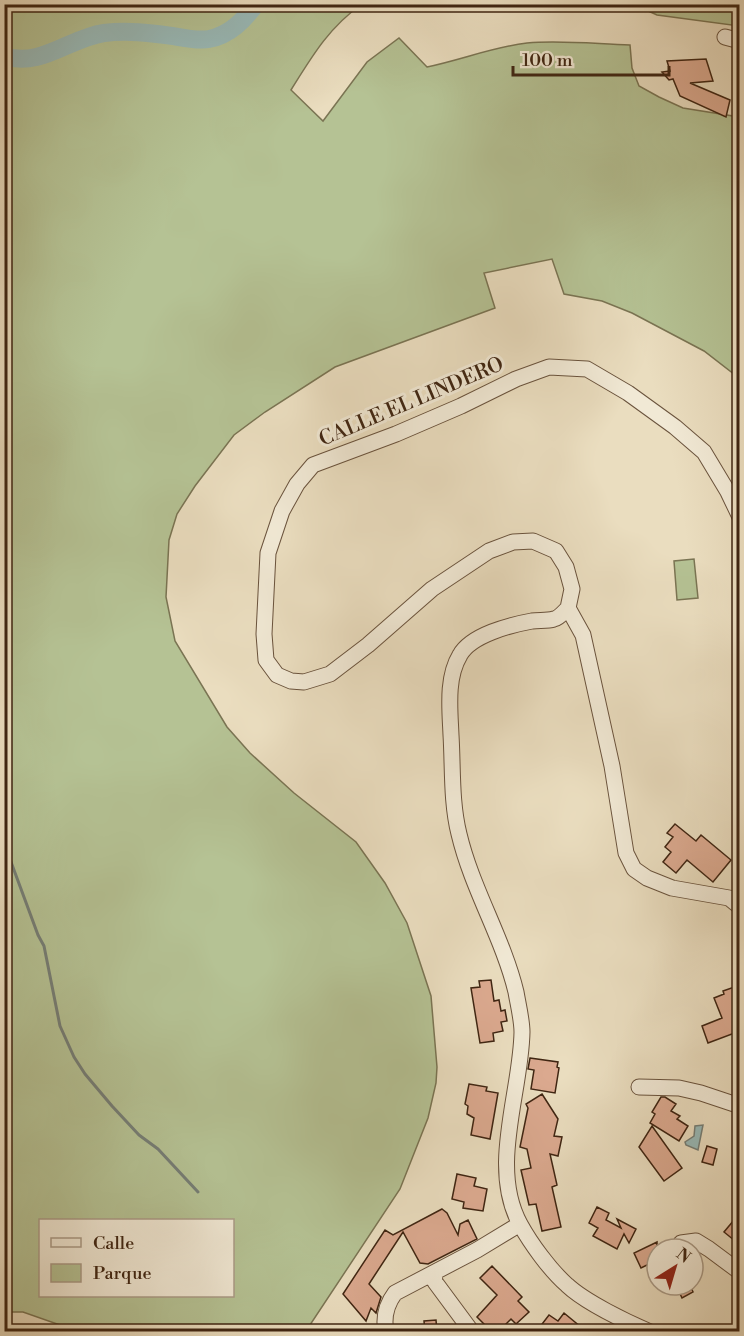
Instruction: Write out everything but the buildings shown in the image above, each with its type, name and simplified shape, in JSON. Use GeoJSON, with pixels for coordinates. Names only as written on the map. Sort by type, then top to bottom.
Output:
{"type":"FeatureCollection","features":[{"type":"Feature","properties":{"kind":"street","name":"CALLE EL LINDERO"},"geometry":{"type":"LineString","coordinates":[[568,608],[572,589],[566,567],[556,551],[533,541],[513,542],[489,551],[432,589],[368,645],[330,674],[304,682],[291,681],[277,675],[266,660],[265,612],[268,553],[282,511],[297,484],[313,465],[396,434],[516,379],[549,367],[586,369],[628,393],[675,427],[704,452],[740,517]]}},
{"type":"Feature","properties":{"kind":"street"},"geometry":{"type":"LineString","coordinates":[[650,1332],[598,1305],[568,1286],[544,1260],[520,1224],[511,1197],[506,1160],[518,1078],[522,1030],[515,992],[459,835],[454,805],[450,691],[460,655],[471,642],[502,628],[533,621],[556,619],[568,608],[583,635],[612,766],[626,853],[634,869],[647,878],[672,888],[729,898],[740,907]]}},
{"type":"Feature","properties":{"kind":"street"},"geometry":{"type":"LineString","coordinates":[[639,1087],[679,1088],[740,1106]]}},
{"type":"Feature","properties":{"kind":"street"},"geometry":{"type":"LineString","coordinates":[[386,1332],[385,1312],[394,1293],[434,1274],[520,1224]]}},
{"type":"Feature","properties":{"kind":"street"},"geometry":{"type":"LineString","coordinates":[[705,1246],[740,1272]]}},
{"type":"Feature","properties":{"kind":"street"},"geometry":{"type":"LineString","coordinates":[[434,1274],[435,1281],[472,1332]]}},
{"type":"Feature","properties":{"kind":"green space"},"geometry":{"type":"Polygon","coordinates":[[[119,4],[361,5],[330,33],[291,90],[323,121],[367,62],[399,38],[427,67],[502,47],[527,43],[630,45],[632,68],[639,86],[683,108],[739,117],[739,378],[704,351],[632,313],[602,301],[564,294],[552,259],[484,273],[495,308],[335,367],[265,412],[234,435],[177,514],[169,540],[166,597],[175,641],[227,727],[250,753],[294,793],[356,842],[385,883],[407,923],[431,996],[437,1067],[428,1118],[400,1189],[306,1331],[77,1331],[23,1312],[5,1312],[5,5],[53,5],[74,9],[96,9],[119,4]]]}},
{"type":"Feature","properties":{"kind":"green space"},"geometry":{"type":"Polygon","coordinates":[[[635,5],[739,5],[739,26],[657,15],[635,5]]]}},
{"type":"Feature","properties":{"kind":"green space"},"geometry":{"type":"Polygon","coordinates":[[[694,559],[698,598],[677,600],[674,561],[694,559]]]}},
{"type":"Feature","properties":{"kind":"water"},"geometry":{"type":"Polygon","coordinates":[[[703,1125],[698,1150],[686,1145],[685,1142],[694,1136],[695,1126],[703,1125]]]}},
{"type":"Feature","properties":{"kind":"waterway"},"geometry":{"type":"LineString","coordinates":[[4,56],[17,59],[30,58],[91,36],[113,32],[139,32],[209,39],[224,34],[236,26],[256,4]]}},
{"type":"Feature","properties":{"kind":"waterway"},"geometry":{"type":"LineString","coordinates":[[4,843],[44,946],[60,1026],[74,1057],[112,1106],[139,1135],[158,1149],[198,1192]]}}]}
